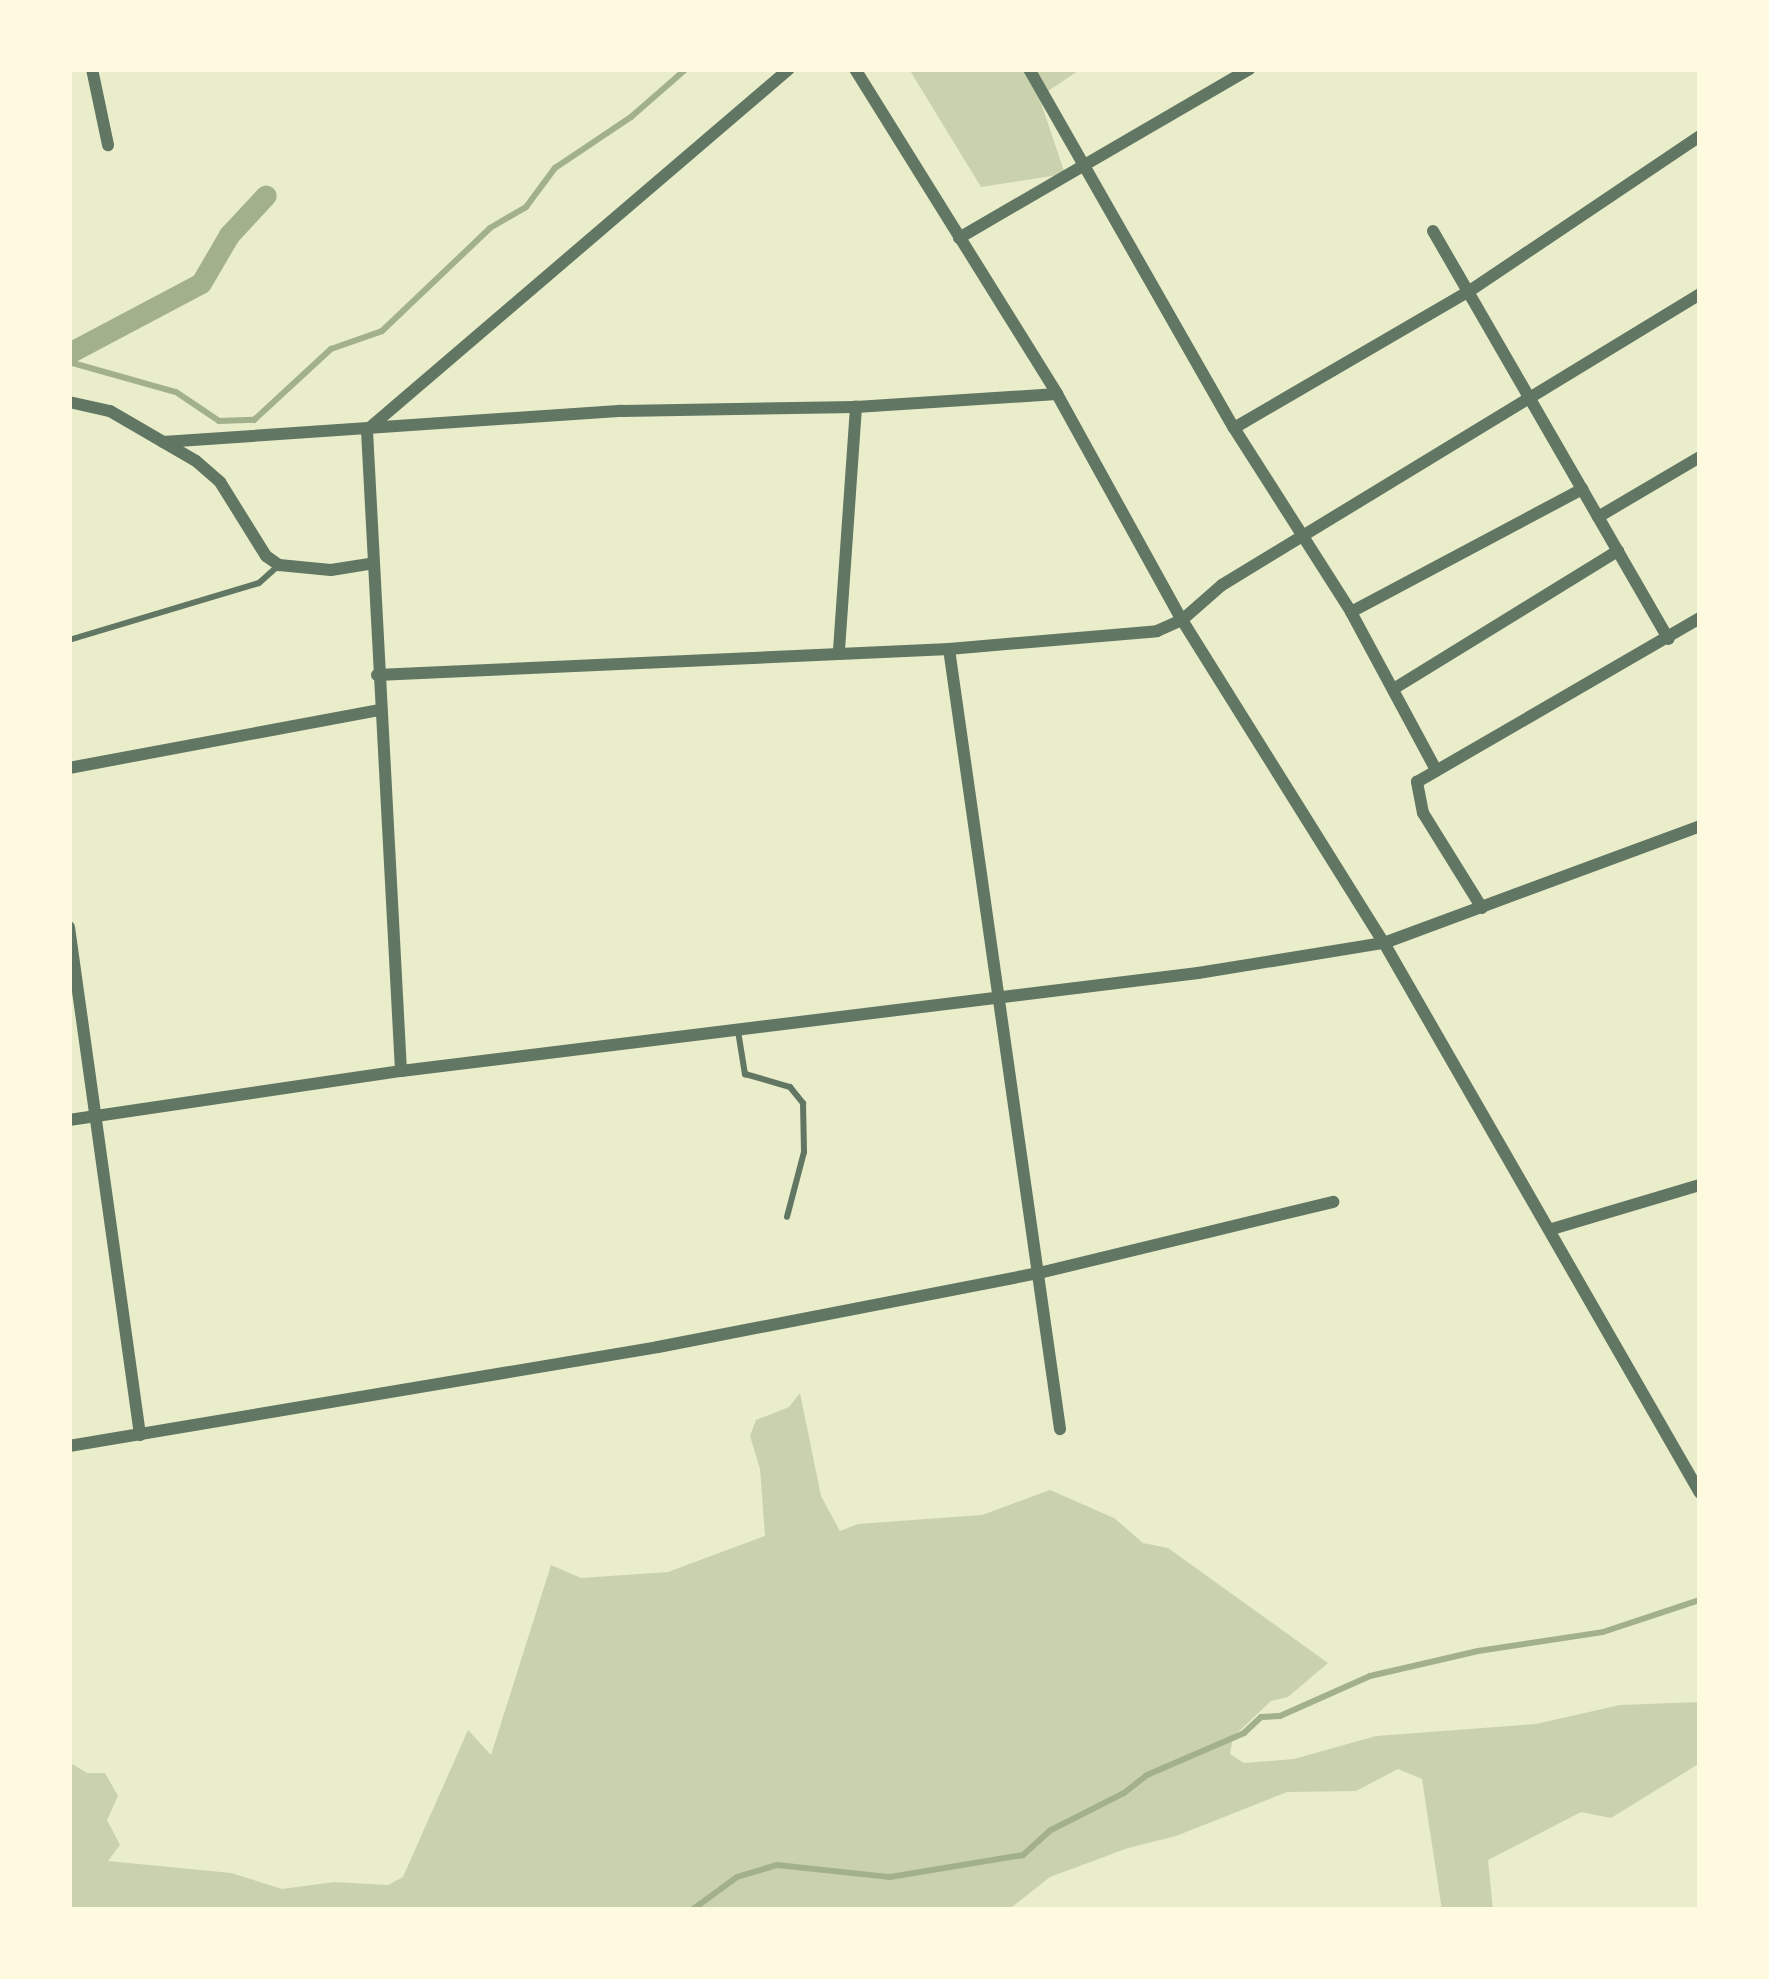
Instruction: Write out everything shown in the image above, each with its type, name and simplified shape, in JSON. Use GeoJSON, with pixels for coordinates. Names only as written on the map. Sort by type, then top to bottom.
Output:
{"type":"FeatureCollection","features":[{"type":"Feature","properties":{"kind":"street"},"geometry":{"type":"LineString","coordinates":[[92,69],[108,145]]}},
{"type":"Feature","properties":{"kind":"street"},"geometry":{"type":"LineString","coordinates":[[367,430],[789,69]]}},
{"type":"Feature","properties":{"kind":"street"},"geometry":{"type":"LineString","coordinates":[[855,69],[1057,394],[1182,620],[1384,943],[1700,1493]]}},
{"type":"Feature","properties":{"kind":"street"},"geometry":{"type":"LineString","coordinates":[[1029,69],[1234,428],[1351,612],[1436,770]]}},
{"type":"Feature","properties":{"kind":"street"},"geometry":{"type":"LineString","coordinates":[[959,238],[1249,69]]}},
{"type":"Feature","properties":{"kind":"street"},"geometry":{"type":"LineString","coordinates":[[1234,428],[1468,292],[1700,136]]}},
{"type":"Feature","properties":{"kind":"street"},"geometry":{"type":"LineString","coordinates":[[1433,231],[1669,639]]}},
{"type":"Feature","properties":{"kind":"street"},"geometry":{"type":"LineString","coordinates":[[377,675],[839,650],[949,649],[1157,632],[1182,620],[1222,585],[1700,294]]}},
{"type":"Feature","properties":{"kind":"street"},"geometry":{"type":"LineString","coordinates":[[163,442],[622,411],[856,407],[1057,394]]}},
{"type":"Feature","properties":{"kind":"street"},"geometry":{"type":"LineString","coordinates":[[69,402],[110,412],[220,482],[266,556],[279,566],[331,570],[370,564]]}},
{"type":"Feature","properties":{"kind":"street"},"geometry":{"type":"LineString","coordinates":[[839,650],[856,407]]}},
{"type":"Feature","properties":{"kind":"street"},"geometry":{"type":"LineString","coordinates":[[367,430],[370,564],[401,1071]]}},
{"type":"Feature","properties":{"kind":"street"},"geometry":{"type":"LineString","coordinates":[[1598,517],[1700,457]]}},
{"type":"Feature","properties":{"kind":"street"},"geometry":{"type":"LineString","coordinates":[[1351,612],[1582,489]]}},
{"type":"Feature","properties":{"kind":"street"},"geometry":{"type":"LineString","coordinates":[[1395,688],[1618,551]]}},
{"type":"Feature","properties":{"kind":"street"},"geometry":{"type":"LineString","coordinates":[[1482,908],[1423,813],[1417,782],[1700,618]]}},
{"type":"Feature","properties":{"kind":"street"},"geometry":{"type":"LineString","coordinates":[[949,649],[1060,1429]]}},
{"type":"Feature","properties":{"kind":"street"},"geometry":{"type":"LineString","coordinates":[[69,768],[379,710]]}},
{"type":"Feature","properties":{"kind":"street"},"geometry":{"type":"LineString","coordinates":[[69,1120],[401,1071],[997,1000],[1384,943],[1700,826]]}},
{"type":"Feature","properties":{"kind":"street"},"geometry":{"type":"LineString","coordinates":[[69,927],[99,1115],[140,1435]]}},
{"type":"Feature","properties":{"kind":"street"},"geometry":{"type":"LineString","coordinates":[[1552,1229],[1700,1185]]}},
{"type":"Feature","properties":{"kind":"street"},"geometry":{"type":"LineString","coordinates":[[69,1445],[658,1347],[1035,1274],[1333,1202]]}},
{"type":"Feature","properties":{"kind":"lane"},"geometry":{"type":"LineString","coordinates":[[69,640],[259,583],[279,566]]}},
{"type":"Feature","properties":{"kind":"lane"},"geometry":{"type":"LineString","coordinates":[[738,1028],[746,1074],[790,1087],[803,1103],[804,1153],[787,1217]]}},
{"type":"Feature","properties":{"kind":"green space"},"geometry":{"type":"Polygon","coordinates":[[[909,69],[1081,69],[1039,97],[1065,174],[981,187],[909,69]]]}},
{"type":"Feature","properties":{"kind":"green space"},"geometry":{"type":"Polygon","coordinates":[[[800,1393],[821,1496],[840,1531],[858,1524],[982,1515],[1050,1490],[1114,1518],[1143,1543],[1168,1548],[1328,1663],[1288,1697],[1271,1701],[1233,1737],[1230,1754],[1244,1763],[1294,1759],[1376,1736],[1536,1724],[1620,1705],[1700,1702],[1700,1763],[1611,1818],[1581,1812],[1488,1860],[1493,1910],[1442,1910],[1422,1779],[1398,1769],[1356,1791],[1287,1792],[1176,1836],[1128,1848],[1050,1877],[1008,1910],[69,1910],[69,1762],[87,1773],[105,1773],[118,1796],[107,1820],[120,1845],[108,1861],[231,1873],[282,1889],[334,1882],[388,1885],[403,1877],[468,1730],[491,1755],[551,1565],[581,1578],[668,1572],[765,1536],[760,1469],[750,1436],[756,1420],[789,1407],[800,1393]]]}},
{"type":"Feature","properties":{"kind":"waterway"},"geometry":{"type":"LineString","coordinates":[[69,362],[176,392],[219,421],[254,420],[331,349],[382,331],[490,228],[526,207],[555,168],[631,117],[686,69]]}},
{"type":"Feature","properties":{"kind":"waterway"},"geometry":{"type":"LineString","coordinates":[[69,353],[201,283],[229,235],[266,195]]}},
{"type":"Feature","properties":{"kind":"waterway"},"geometry":{"type":"LineString","coordinates":[[692,1910],[737,1877],[777,1865],[890,1877],[1023,1855],[1051,1830],[1124,1793],[1147,1775],[1244,1733],[1261,1717],[1280,1716],[1370,1676],[1478,1651],[1603,1632],[1700,1600]]}},
{"type":"Feature","properties":{"kind":"waterway"},"geometry":{"type":"LineString","coordinates":[[383,1910],[416,1910]]}}]}
